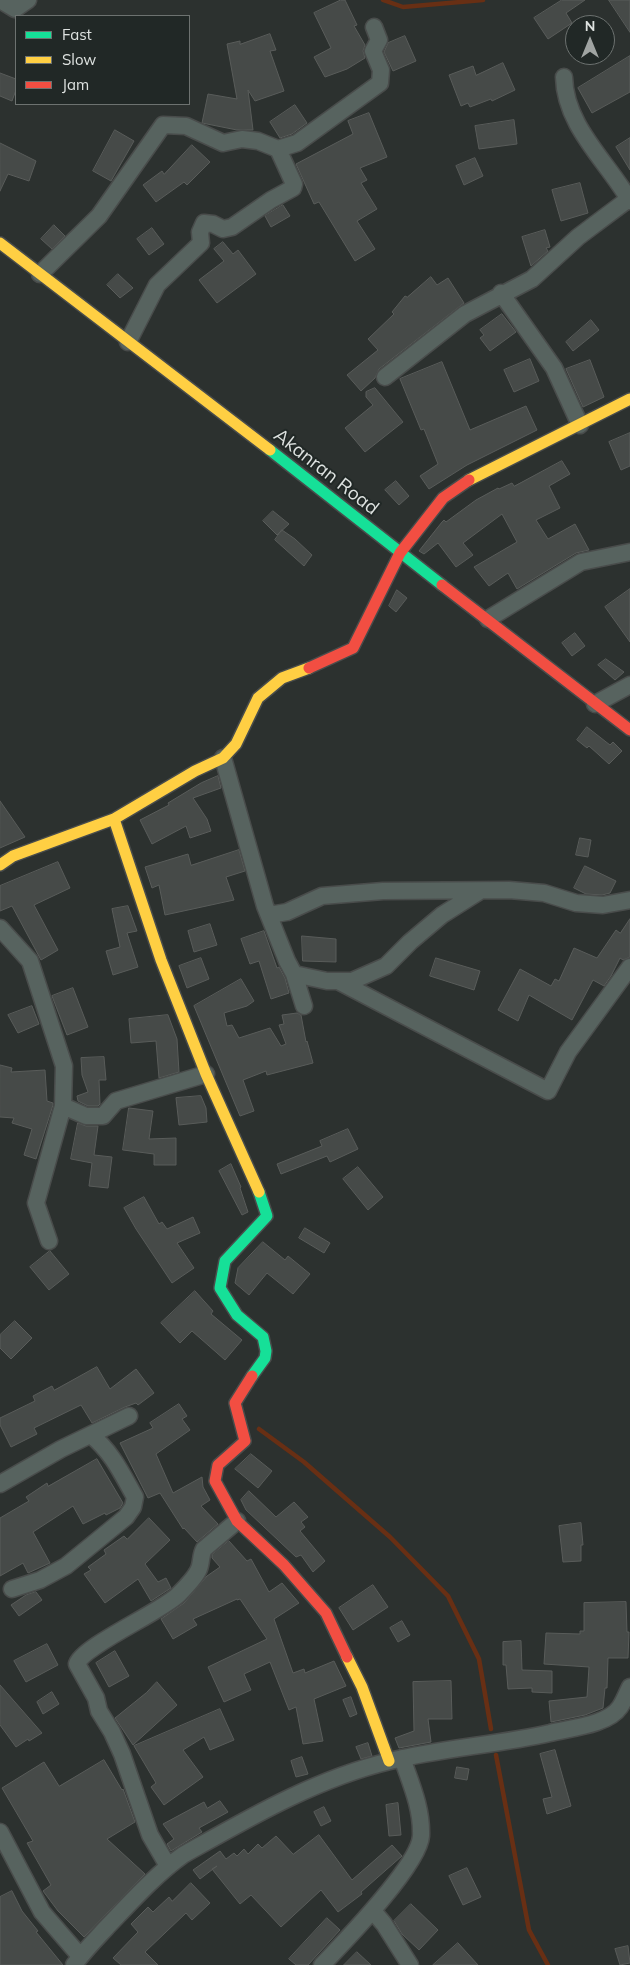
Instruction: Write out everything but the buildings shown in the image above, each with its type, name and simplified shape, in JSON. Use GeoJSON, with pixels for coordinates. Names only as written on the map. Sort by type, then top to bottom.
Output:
{"type":"FeatureCollection","features":[{"type":"Feature","properties":{"kind":"street"},"geometry":{"type":"LineString","coordinates":[[0,0],[16,9],[28,0]]}},
{"type":"Feature","properties":{"kind":"street"},"geometry":{"type":"LineString","coordinates":[[40,274],[99,216],[163,125],[186,126],[224,143],[242,138],[258,141],[278,149],[297,143],[380,82],[381,70],[373,50],[379,40],[374,26]]}},
{"type":"Feature","properties":{"kind":"street"},"geometry":{"type":"LineString","coordinates":[[385,377],[465,314],[501,293],[532,279],[578,237],[630,199],[573,118],[564,86],[564,77]]}},
{"type":"Feature","properties":{"kind":"street"},"geometry":{"type":"LineString","coordinates":[[128,342],[157,285],[201,242],[200,232],[204,223],[213,224],[222,229],[232,227],[271,200],[293,188],[294,184],[278,149]]}},
{"type":"Feature","properties":{"kind":"street","name":"Akanran Road"},"geometry":{"type":"LineString","coordinates":[[0,243],[334,499],[630,730]]}},
{"type":"Feature","properties":{"kind":"street"},"geometry":{"type":"LineString","coordinates":[[501,293],[554,368],[580,425]]}},
{"type":"Feature","properties":{"kind":"street"},"geometry":{"type":"LineString","coordinates":[[0,865],[13,856],[114,818],[195,771],[223,758],[236,744],[258,698],[282,678],[323,663],[353,648],[400,552],[443,498],[473,477],[629,403]]}},
{"type":"Feature","properties":{"kind":"street"},"geometry":{"type":"LineString","coordinates":[[488,619],[581,562],[630,552]]}},
{"type":"Feature","properties":{"kind":"street"},"geometry":{"type":"LineString","coordinates":[[595,704],[630,685]]}},
{"type":"Feature","properties":{"kind":"street"},"geometry":{"type":"LineString","coordinates":[[223,758],[269,915],[294,974],[304,1006]]}},
{"type":"Feature","properties":{"kind":"street"},"geometry":{"type":"LineString","coordinates":[[114,818],[161,960],[206,1074],[264,1204],[267,1216],[225,1261],[220,1288],[237,1315],[263,1337],[266,1358],[256,1369],[235,1402],[245,1441],[218,1466],[215,1481],[237,1521],[284,1565],[326,1613],[420,1812],[421,1838],[413,1856],[373,1911],[322,1965]]}},
{"type":"Feature","properties":{"kind":"street"},"geometry":{"type":"LineString","coordinates":[[269,915],[287,912],[322,896],[383,891],[509,890],[544,893],[576,903],[602,905],[630,900]]}},
{"type":"Feature","properties":{"kind":"street"},"geometry":{"type":"LineString","coordinates":[[294,974],[327,981],[352,981],[386,966],[410,942],[442,915],[480,891]]}},
{"type":"Feature","properties":{"kind":"street"},"geometry":{"type":"LineString","coordinates":[[0,928],[30,961],[64,1066],[63,1106],[36,1203],[49,1240]]}},
{"type":"Feature","properties":{"kind":"street"},"geometry":{"type":"LineString","coordinates":[[338,981],[548,1091],[568,1052],[630,967]]}},
{"type":"Feature","properties":{"kind":"street"},"geometry":{"type":"LineString","coordinates":[[63,1106],[86,1116],[103,1116],[116,1101],[206,1074]]}},
{"type":"Feature","properties":{"kind":"street"},"geometry":{"type":"LineString","coordinates":[[0,1484],[61,1449],[129,1416]]}},
{"type":"Feature","properties":{"kind":"street"},"geometry":{"type":"LineString","coordinates":[[12,1589],[40,1580],[66,1566],[126,1517],[132,1507],[135,1497],[113,1458],[104,1446],[91,1435]]}},
{"type":"Feature","properties":{"kind":"street"},"geometry":{"type":"LineString","coordinates":[[168,1866],[150,1835],[122,1754],[112,1732],[99,1711],[96,1698],[77,1664],[79,1659],[90,1650],[141,1621],[177,1596],[198,1571],[200,1555],[204,1549],[237,1521]]}},
{"type":"Feature","properties":{"kind":"street"},"geometry":{"type":"LineString","coordinates":[[0,1832],[42,1912],[77,1961],[168,1866],[183,1855],[284,1799],[340,1777],[395,1760],[547,1733],[623,1714],[630,1687]]}},
{"type":"Feature","properties":{"kind":"street"},"geometry":{"type":"LineString","coordinates":[[373,1911],[384,1924],[410,1965]]}},
{"type":"Feature","properties":{"kind":"waterway"},"geometry":{"type":"LineString","coordinates":[[383,0],[403,7],[483,0]]}},
{"type":"Feature","properties":{"kind":"waterway"},"geometry":{"type":"LineString","coordinates":[[259,1429],[304,1462],[390,1537],[448,1596],[479,1659],[491,1729]]}},
{"type":"Feature","properties":{"kind":"waterway"},"geometry":{"type":"LineString","coordinates":[[496,1755],[529,1930],[548,1965]]}},
{"type":"Feature","properties":{"kind":"traffic: fast"},"geometry":{"type":"LineString","coordinates":[[270,450],[442,585]]}},
{"type":"Feature","properties":{"kind":"traffic: fast"},"geometry":{"type":"LineString","coordinates":[[252,1376],[265,1358],[266,1351],[263,1337],[237,1315],[220,1288],[225,1261],[267,1216],[259,1192]]}},
{"type":"Feature","properties":{"kind":"traffic: slow"},"geometry":{"type":"LineString","coordinates":[[0,243],[270,450]]}},
{"type":"Feature","properties":{"kind":"traffic: slow"},"geometry":{"type":"LineString","coordinates":[[469,480],[630,399]]}},
{"type":"Feature","properties":{"kind":"traffic: slow"},"geometry":{"type":"LineString","coordinates":[[0,865],[13,856],[114,819],[195,771],[223,758],[236,744],[258,698],[282,678],[309,668]]}},
{"type":"Feature","properties":{"kind":"traffic: slow"},"geometry":{"type":"LineString","coordinates":[[114,819],[161,960],[206,1074],[259,1192]]}},
{"type":"Feature","properties":{"kind":"traffic: slow"},"geometry":{"type":"LineString","coordinates":[[347,1657],[362,1687],[389,1761]]}},
{"type":"Feature","properties":{"kind":"traffic: jam"},"geometry":{"type":"LineString","coordinates":[[309,668],[353,648],[400,553],[443,498],[469,480]]}},
{"type":"Feature","properties":{"kind":"traffic: jam"},"geometry":{"type":"LineString","coordinates":[[442,585],[630,730]]}},
{"type":"Feature","properties":{"kind":"traffic: jam"},"geometry":{"type":"LineString","coordinates":[[252,1376],[235,1403],[245,1441],[218,1465],[215,1481],[237,1521],[284,1565],[326,1613],[347,1657]]}}]}
